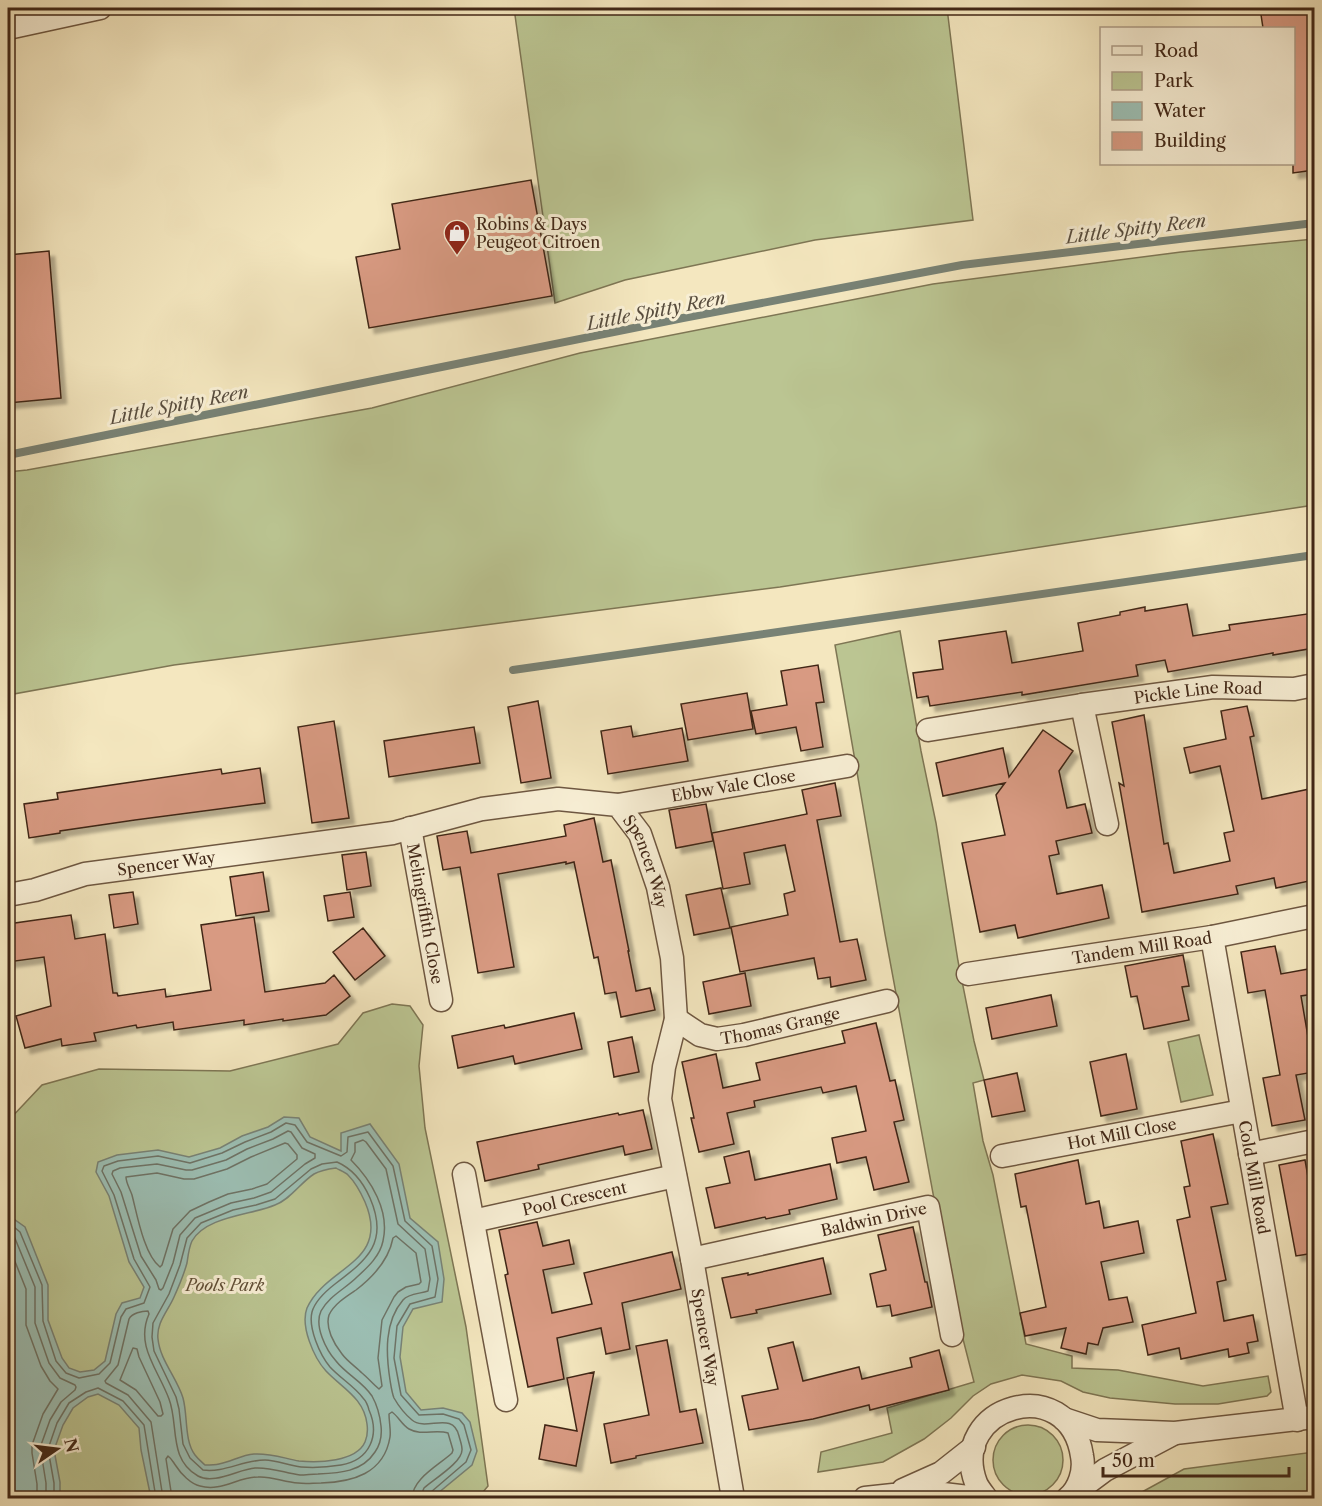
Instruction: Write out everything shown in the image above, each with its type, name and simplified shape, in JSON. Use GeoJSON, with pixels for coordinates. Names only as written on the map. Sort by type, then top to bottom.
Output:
{"type":"FeatureCollection","features":[{"type":"Feature","properties":{"kind":"street"},"geometry":{"type":"LineString","coordinates":[[8,28],[100,8]]}},
{"type":"Feature","properties":{"kind":"street","name":"Pickle Line Road"},"geometry":{"type":"LineString","coordinates":[[928,730],[1213,687],[1294,689],[1314,686]]}},
{"type":"Feature","properties":{"kind":"street"},"geometry":{"type":"LineString","coordinates":[[1082,705],[1107,824]]}},
{"type":"Feature","properties":{"kind":"street","name":"Ebbw Vale Close"},"geometry":{"type":"LineString","coordinates":[[618,805],[847,766]]}},
{"type":"Feature","properties":{"kind":"street","name":"Spencer Way"},"geometry":{"type":"LineString","coordinates":[[8,895],[35,890],[85,874],[393,833],[482,810],[558,799],[618,805],[640,834],[658,887],[672,958],[676,1019],[664,1067],[660,1099],[692,1259],[733,1498]]}},
{"type":"Feature","properties":{"kind":"street","name":"Melingriffith Close"},"geometry":{"type":"LineString","coordinates":[[410,828],[441,1000]]}},
{"type":"Feature","properties":{"kind":"street","name":"Tandem Mill Road"},"geometry":{"type":"LineString","coordinates":[[968,974],[1212,936],[1314,916]]}},
{"type":"Feature","properties":{"kind":"street","name":"Cold Mill Road"},"geometry":{"type":"LineString","coordinates":[[1212,936],[1250,1154],[1306,1418]]}},
{"type":"Feature","properties":{"kind":"street","name":"Thomas Grange"},"geometry":{"type":"LineString","coordinates":[[676,1019],[700,1035],[717,1039],[744,1035],[887,1002]]}},
{"type":"Feature","properties":{"kind":"street","name":"Hot Mill Close"},"geometry":{"type":"LineString","coordinates":[[1002,1156],[1242,1111]]}},
{"type":"Feature","properties":{"kind":"street"},"geometry":{"type":"LineString","coordinates":[[1250,1154],[1314,1141]]}},
{"type":"Feature","properties":{"kind":"street"},"geometry":{"type":"LineString","coordinates":[[464,1174],[506,1400]]}},
{"type":"Feature","properties":{"kind":"street","name":"Pool Crescent"},"geometry":{"type":"LineString","coordinates":[[473,1221],[675,1176]]}},
{"type":"Feature","properties":{"kind":"street","name":"Baldwin Drive"},"geometry":{"type":"LineString","coordinates":[[692,1259],[928,1207],[952,1335]]}},
{"type":"Feature","properties":{"kind":"street"},"geometry":{"type":"LineString","coordinates":[[986,1498],[974,1475],[972,1466],[974,1447],[987,1424],[1008,1409],[1026,1406],[1043,1408],[1064,1419],[1097,1430],[1175,1433],[1306,1418]]}},
{"type":"Feature","properties":{"kind":"street"},"geometry":{"type":"LineString","coordinates":[[1064,1419],[1080,1443],[1083,1461],[1081,1478],[1071,1496]]}},
{"type":"Feature","properties":{"kind":"street"},"geometry":{"type":"LineString","coordinates":[[1071,1496],[1105,1470],[1175,1433]]}},
{"type":"Feature","properties":{"kind":"street"},"geometry":{"type":"LineString","coordinates":[[893,1495],[941,1473],[974,1447]]}},
{"type":"Feature","properties":{"kind":"street"},"geometry":{"type":"LineString","coordinates":[[865,1498],[943,1494],[977,1498]]}},
{"type":"Feature","properties":{"kind":"green space"},"geometry":{"type":"Polygon","coordinates":[[[514,8],[947,8],[973,220],[815,240],[625,280],[555,303],[514,8]]]}},
{"type":"Feature","properties":{"kind":"green space"},"geometry":{"type":"Polygon","coordinates":[[[1314,239],[1314,505],[780,587],[174,665],[8,695],[8,472],[372,408],[580,353],[933,284],[1181,252],[1314,239]]]}},
{"type":"Feature","properties":{"kind":"green space"},"geometry":{"type":"Polygon","coordinates":[[[900,631],[936,823],[958,961],[984,1080],[973,1083],[983,1141],[993,1175],[1026,1344],[1072,1356],[1072,1368],[1118,1370],[1203,1386],[1268,1376],[1271,1392],[1267,1396],[1218,1404],[1175,1404],[1110,1398],[1083,1392],[1061,1381],[1022,1375],[991,1384],[973,1396],[951,1418],[924,1439],[883,1462],[818,1472],[821,1452],[892,1433],[887,1408],[974,1382],[952,1296],[885,934],[835,645],[900,631]]]}},
{"type":"Feature","properties":{"kind":"green space","name":"Pools Park"},"geometry":{"type":"Polygon","coordinates":[[[392,1004],[410,1006],[423,1025],[419,1066],[425,1128],[466,1327],[488,1486],[478,1498],[8,1498],[8,1121],[42,1085],[99,1069],[230,1071],[338,1044],[363,1013],[392,1004]]]}},
{"type":"Feature","properties":{"kind":"green space"},"geometry":{"type":"Polygon","coordinates":[[[1199,1035],[1213,1095],[1181,1102],[1168,1042],[1199,1035]]]}},
{"type":"Feature","properties":{"kind":"green space"},"geometry":{"type":"Polygon","coordinates":[[[1028,1425],[1041,1428],[1053,1435],[1060,1447],[1063,1460],[1060,1473],[1053,1485],[1041,1492],[1028,1495],[1015,1492],[1003,1485],[996,1473],[993,1460],[996,1447],[1003,1435],[1015,1428],[1028,1425]]]}},
{"type":"Feature","properties":{"kind":"green space"},"geometry":{"type":"Polygon","coordinates":[[[1314,1452],[1314,1498],[1131,1498],[1184,1469],[1314,1452]]]}},
{"type":"Feature","properties":{"kind":"water"},"geometry":{"type":"Polygon","coordinates":[[[284,1117],[299,1118],[310,1137],[341,1151],[341,1133],[370,1124],[399,1164],[410,1218],[438,1242],[444,1279],[442,1302],[413,1309],[403,1327],[400,1357],[406,1392],[421,1410],[443,1408],[462,1413],[470,1422],[477,1451],[472,1465],[432,1498],[151,1498],[139,1428],[119,1405],[98,1394],[88,1397],[73,1408],[63,1425],[54,1450],[60,1482],[60,1498],[8,1498],[8,1215],[25,1227],[48,1285],[48,1320],[62,1358],[69,1368],[80,1372],[94,1370],[105,1361],[116,1314],[122,1303],[140,1298],[144,1287],[129,1262],[109,1196],[96,1172],[98,1162],[117,1155],[158,1150],[189,1157],[220,1148],[242,1136],[268,1127],[284,1117]],[[336,1168],[314,1174],[286,1199],[275,1205],[230,1217],[208,1226],[192,1241],[181,1280],[161,1322],[158,1339],[159,1347],[183,1398],[189,1442],[196,1456],[205,1465],[216,1465],[254,1454],[307,1462],[336,1460],[354,1454],[365,1442],[367,1426],[362,1407],[321,1365],[309,1341],[305,1324],[307,1308],[316,1294],[353,1262],[363,1251],[370,1238],[371,1222],[365,1202],[351,1178],[336,1168]]]}},
{"type":"Feature","properties":{"kind":"building"},"geometry":{"type":"Polygon","coordinates":[[[1260,8],[1314,8],[1314,170],[1293,173],[1293,165],[1295,165],[1295,27],[1263,27],[1260,8]]]}},
{"type":"Feature","properties":{"kind":"building"},"geometry":{"type":"Polygon","coordinates":[[[531,180],[552,296],[369,328],[356,257],[400,249],[392,204],[531,180]]]}},
{"type":"Feature","properties":{"kind":"building"},"geometry":{"type":"Polygon","coordinates":[[[49,251],[61,398],[8,403],[8,255],[49,251]]]}},
{"type":"Feature","properties":{"kind":"building"},"geometry":{"type":"Polygon","coordinates":[[[1187,604],[1193,636],[1230,630],[1229,625],[1314,613],[1314,648],[1168,672],[1165,660],[1136,665],[1138,676],[1022,695],[1022,692],[930,706],[928,696],[917,698],[913,673],[943,669],[939,641],[1006,631],[1012,663],[1083,651],[1078,623],[1120,615],[1120,612],[1145,607],[1145,611],[1187,604]]]}},
{"type":"Feature","properties":{"kind":"building"},"geometry":{"type":"Polygon","coordinates":[[[818,665],[824,702],[816,703],[823,747],[801,751],[796,727],[756,734],[751,711],[787,705],[781,671],[818,665]]]}},
{"type":"Feature","properties":{"kind":"building"},"geometry":{"type":"Polygon","coordinates":[[[747,693],[753,729],[688,740],[681,704],[747,693]]]}},
{"type":"Feature","properties":{"kind":"building"},"geometry":{"type":"Polygon","coordinates":[[[538,701],[551,778],[521,783],[508,707],[538,701]]]}},
{"type":"Feature","properties":{"kind":"building"},"geometry":{"type":"Polygon","coordinates":[[[1247,706],[1254,736],[1250,737],[1262,799],[1314,788],[1314,880],[1276,888],[1274,878],[1236,886],[1238,894],[1142,912],[1119,783],[1124,786],[1112,722],[1144,715],[1164,844],[1168,843],[1174,873],[1230,861],[1224,833],[1234,831],[1220,766],[1190,773],[1184,748],[1226,739],[1221,711],[1247,706]]]}},
{"type":"Feature","properties":{"kind":"building"},"geometry":{"type":"Polygon","coordinates":[[[334,721],[349,818],[312,823],[298,727],[334,721]]]}},
{"type":"Feature","properties":{"kind":"building"},"geometry":{"type":"Polygon","coordinates":[[[631,726],[633,737],[682,728],[688,761],[608,774],[601,731],[631,726]]]}},
{"type":"Feature","properties":{"kind":"building"},"geometry":{"type":"Polygon","coordinates":[[[474,727],[480,763],[389,777],[384,741],[474,727]]]}},
{"type":"Feature","properties":{"kind":"building"},"geometry":{"type":"Polygon","coordinates":[[[1043,730],[1073,751],[1059,771],[1067,808],[1085,804],[1092,833],[1056,841],[1059,854],[1049,856],[1057,894],[1102,885],[1109,918],[1018,938],[1015,925],[980,932],[962,843],[1005,835],[996,795],[1005,783],[943,796],[936,763],[1003,748],[1009,777],[1043,730]]]}},
{"type":"Feature","properties":{"kind":"building"},"geometry":{"type":"Polygon","coordinates":[[[260,768],[265,803],[60,831],[60,833],[29,838],[24,804],[58,799],[57,793],[221,769],[222,774],[260,768]]]}},
{"type":"Feature","properties":{"kind":"building"},"geometry":{"type":"Polygon","coordinates":[[[835,783],[841,816],[817,820],[840,942],[857,939],[866,980],[831,987],[830,977],[818,979],[814,958],[740,972],[731,927],[788,915],[784,894],[795,891],[785,845],[744,853],[750,884],[723,889],[712,833],[807,814],[802,790],[835,783]]]}},
{"type":"Feature","properties":{"kind":"building"},"geometry":{"type":"Polygon","coordinates":[[[706,804],[713,841],[676,848],[669,810],[706,804]]]}},
{"type":"Feature","properties":{"kind":"building"},"geometry":{"type":"Polygon","coordinates":[[[594,818],[603,862],[611,860],[636,991],[650,988],[655,1010],[621,1017],[616,992],[605,994],[598,957],[594,958],[574,862],[498,874],[514,967],[478,973],[460,867],[443,870],[437,836],[467,831],[471,853],[566,836],[564,825],[594,818]]]}},
{"type":"Feature","properties":{"kind":"building"},"geometry":{"type":"Polygon","coordinates":[[[366,852],[371,886],[347,890],[342,855],[366,852]]]}},
{"type":"Feature","properties":{"kind":"building"},"geometry":{"type":"Polygon","coordinates":[[[263,872],[269,911],[236,916],[230,877],[263,872]]]}},
{"type":"Feature","properties":{"kind":"building"},"geometry":{"type":"Polygon","coordinates":[[[721,888],[730,928],[694,935],[686,895],[721,888]]]}},
{"type":"Feature","properties":{"kind":"building"},"geometry":{"type":"Polygon","coordinates":[[[133,892],[138,924],[114,928],[109,895],[133,892]]]}},
{"type":"Feature","properties":{"kind":"building"},"geometry":{"type":"Polygon","coordinates":[[[350,892],[354,917],[328,921],[324,896],[350,892]]]}},
{"type":"Feature","properties":{"kind":"building"},"geometry":{"type":"Polygon","coordinates":[[[71,915],[75,939],[105,934],[113,993],[117,993],[118,996],[165,989],[166,997],[211,990],[201,925],[254,917],[265,992],[325,983],[334,975],[350,996],[326,1015],[244,1025],[244,1020],[174,1030],[173,1022],[137,1028],[136,1025],[94,1033],[96,1041],[62,1046],[61,1039],[25,1048],[16,1016],[51,1006],[44,957],[8,962],[8,924],[71,915]]]}},
{"type":"Feature","properties":{"kind":"building"},"geometry":{"type":"Polygon","coordinates":[[[363,928],[385,956],[355,980],[333,952],[363,928]]]}},
{"type":"Feature","properties":{"kind":"building"},"geometry":{"type":"Polygon","coordinates":[[[1275,946],[1281,974],[1314,968],[1314,994],[1301,996],[1314,1072],[1296,1075],[1305,1120],[1272,1126],[1263,1078],[1280,1075],[1265,990],[1248,993],[1241,952],[1275,946]]]}},
{"type":"Feature","properties":{"kind":"building"},"geometry":{"type":"Polygon","coordinates":[[[1183,955],[1189,986],[1182,987],[1189,1020],[1144,1029],[1137,996],[1131,997],[1125,966],[1183,955]]]}},
{"type":"Feature","properties":{"kind":"building"},"geometry":{"type":"Polygon","coordinates":[[[745,973],[751,1006],[709,1014],[703,982],[745,973]]]}},
{"type":"Feature","properties":{"kind":"building"},"geometry":{"type":"Polygon","coordinates":[[[1051,995],[1057,1026],[992,1039],[986,1008],[1051,995]]]}},
{"type":"Feature","properties":{"kind":"building"},"geometry":{"type":"Polygon","coordinates":[[[574,1013],[582,1049],[515,1064],[513,1056],[458,1068],[452,1036],[504,1025],[505,1028],[574,1013]]]}},
{"type":"Feature","properties":{"kind":"building"},"geometry":{"type":"Polygon","coordinates":[[[876,1023],[890,1081],[895,1080],[904,1120],[894,1122],[909,1182],[874,1190],[866,1157],[837,1163],[832,1138],[866,1131],[856,1086],[823,1093],[821,1087],[754,1101],[755,1107],[727,1113],[734,1144],[699,1152],[682,1062],[716,1054],[723,1088],[760,1080],[756,1063],[845,1043],[842,1031],[876,1023]]]}},
{"type":"Feature","properties":{"kind":"building"},"geometry":{"type":"Polygon","coordinates":[[[632,1037],[639,1072],[614,1077],[608,1042],[632,1037]]]}},
{"type":"Feature","properties":{"kind":"building"},"geometry":{"type":"Polygon","coordinates":[[[1126,1054],[1137,1109],[1101,1116],[1090,1062],[1126,1054]]]}},
{"type":"Feature","properties":{"kind":"building"},"geometry":{"type":"Polygon","coordinates":[[[1017,1073],[1025,1111],[992,1117],[984,1080],[1017,1073]]]}},
{"type":"Feature","properties":{"kind":"building"},"geometry":{"type":"Polygon","coordinates":[[[643,1110],[652,1149],[625,1155],[623,1146],[538,1165],[539,1169],[485,1181],[477,1142],[643,1110]]]}},
{"type":"Feature","properties":{"kind":"building"},"geometry":{"type":"Polygon","coordinates":[[[1213,1134],[1228,1204],[1211,1207],[1226,1280],[1217,1282],[1224,1321],[1253,1315],[1258,1341],[1247,1343],[1249,1353],[1229,1357],[1228,1349],[1181,1359],[1179,1348],[1148,1355],[1142,1325],[1196,1313],[1177,1220],[1190,1217],[1184,1187],[1190,1186],[1181,1141],[1213,1134]]]}},
{"type":"Feature","properties":{"kind":"building"},"geometry":{"type":"Polygon","coordinates":[[[749,1151],[755,1180],[830,1164],[837,1199],[789,1210],[790,1214],[715,1228],[706,1188],[730,1183],[724,1157],[749,1151]]]}},
{"type":"Feature","properties":{"kind":"building"},"geometry":{"type":"Polygon","coordinates":[[[1078,1160],[1086,1204],[1099,1201],[1104,1228],[1138,1221],[1144,1253],[1101,1262],[1109,1300],[1127,1297],[1133,1322],[1103,1328],[1098,1345],[1088,1343],[1086,1354],[1061,1348],[1066,1328],[1025,1336],[1020,1313],[1046,1307],[1026,1206],[1021,1207],[1015,1174],[1078,1160]]]}},
{"type":"Feature","properties":{"kind":"building"},"geometry":{"type":"Polygon","coordinates":[[[1305,1160],[1314,1211],[1314,1253],[1296,1256],[1279,1165],[1305,1160]]]}},
{"type":"Feature","properties":{"kind":"building"},"geometry":{"type":"Polygon","coordinates":[[[537,1222],[543,1246],[569,1240],[574,1264],[543,1270],[552,1313],[592,1304],[584,1273],[672,1252],[681,1289],[622,1303],[630,1349],[606,1354],[601,1328],[557,1338],[564,1379],[528,1387],[505,1275],[508,1274],[499,1230],[537,1222]]]}},
{"type":"Feature","properties":{"kind":"building"},"geometry":{"type":"Polygon","coordinates":[[[913,1227],[932,1307],[892,1316],[890,1305],[877,1307],[870,1274],[886,1270],[878,1235],[913,1227]]]}},
{"type":"Feature","properties":{"kind":"building"},"geometry":{"type":"Polygon","coordinates":[[[823,1258],[831,1294],[756,1310],[757,1313],[731,1318],[722,1278],[748,1273],[748,1275],[823,1258]]]}},
{"type":"Feature","properties":{"kind":"building"},"geometry":{"type":"Polygon","coordinates":[[[667,1340],[680,1412],[696,1409],[703,1443],[611,1463],[604,1424],[649,1415],[636,1346],[667,1340]]]}},
{"type":"Feature","properties":{"kind":"building"},"geometry":{"type":"Polygon","coordinates":[[[793,1342],[803,1381],[859,1367],[862,1379],[912,1367],[910,1358],[939,1350],[949,1390],[870,1410],[869,1405],[813,1419],[749,1430],[742,1396],[778,1389],[768,1348],[793,1342]]]}},
{"type":"Feature","properties":{"kind":"building"},"geometry":{"type":"Polygon","coordinates":[[[594,1372],[576,1466],[539,1459],[545,1425],[577,1431],[567,1378],[594,1372]]]}},
{"type":"Feature","properties":{"kind":"waterway","name":"Little Spitty Reen"},"geometry":{"type":"LineString","coordinates":[[8,455],[683,318],[962,265],[1314,223]]}},
{"type":"Feature","properties":{"kind":"waterway"},"geometry":{"type":"LineString","coordinates":[[513,670],[1314,555]]}},
{"type":"Feature","properties":{"kind":"waterway","name":"Little Spitty Reen"},"geometry":{"type":"LineString","coordinates":[[1302,1498],[1314,1496]]}},
{"type":"Feature","properties":{"kind":"place","name":"Robins & Days Peugeot Citroen"},"geometry":{"type":"Point","coordinates":[457,256]}}]}
